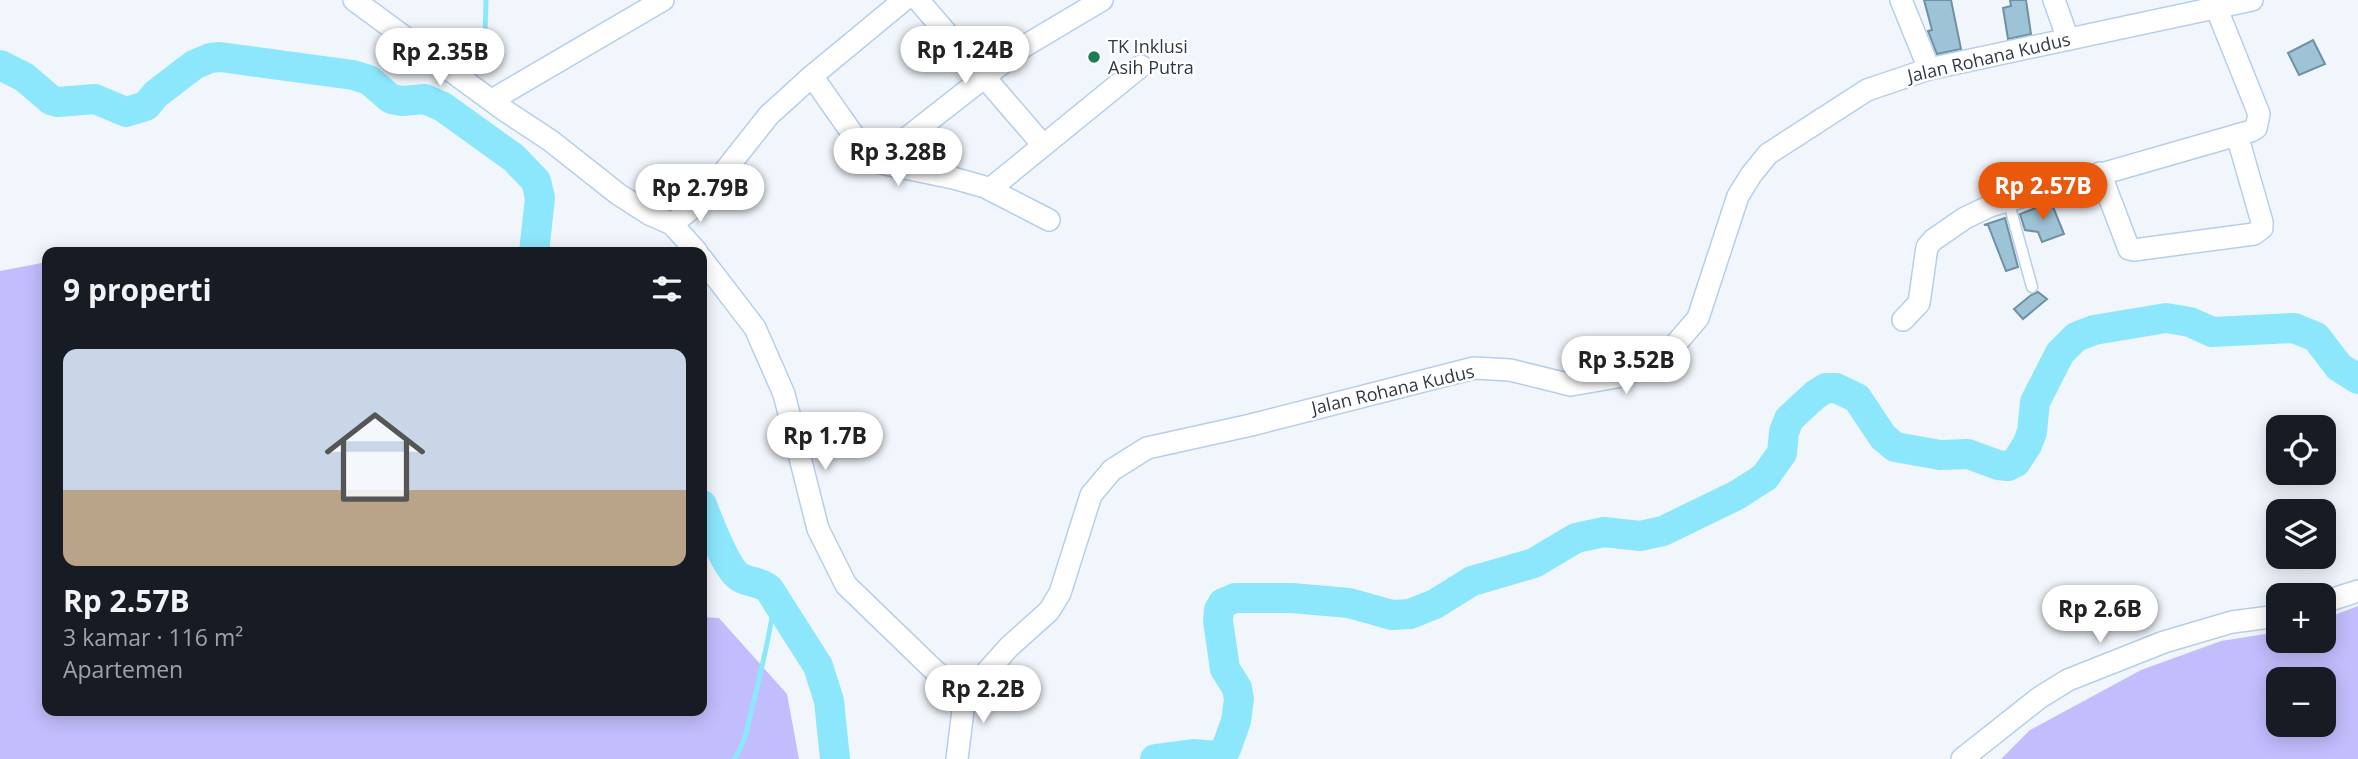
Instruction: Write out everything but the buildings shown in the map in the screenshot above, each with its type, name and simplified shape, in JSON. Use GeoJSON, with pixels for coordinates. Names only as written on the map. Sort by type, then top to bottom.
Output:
{"type":"FeatureCollection","features":[{"type":"Feature","properties":{"kind":"street"},"geometry":{"type":"LineString","coordinates":[[354,0],[551,141],[618,194],[649,214],[671,224],[692,247]]}},
{"type":"Feature","properties":{"kind":"street"},"geometry":{"type":"LineString","coordinates":[[492,100],[663,0]]}},
{"type":"Feature","properties":{"kind":"street"},"geometry":{"type":"LineString","coordinates":[[671,224],[701,201],[769,115],[904,0]]}},
{"type":"Feature","properties":{"kind":"street"},"geometry":{"type":"LineString","coordinates":[[918,0],[1043,145]]}},
{"type":"Feature","properties":{"kind":"street"},"geometry":{"type":"LineString","coordinates":[[876,162],[1030,42],[1102,0]]}},
{"type":"Feature","properties":{"kind":"street"},"geometry":{"type":"LineString","coordinates":[[1901,0],[1929,69]]}},
{"type":"Feature","properties":{"kind":"street"},"geometry":{"type":"LineString","coordinates":[[2054,0],[2068,39]]}},
{"type":"Feature","properties":{"kind":"street","name":"Jalan Rohana Kudus"},"geometry":{"type":"LineString","coordinates":[[966,686],[982,677],[1009,647],[1049,611],[1060,593],[1091,495],[1112,470],[1147,448],[1474,369],[1510,370],[1571,385],[1617,377],[1662,360],[1698,318],[1738,196],[1751,175],[1768,154],[1867,90],[1929,69],[2252,0]]}},
{"type":"Feature","properties":{"kind":"street"},"geometry":{"type":"LineString","coordinates":[[1903,320],[1919,303],[1924,255],[1933,240],[1978,211],[2256,128],[2259,114],[2216,7]]}},
{"type":"Feature","properties":{"kind":"street"},"geometry":{"type":"LineString","coordinates":[[989,189],[1142,65]]}},
{"type":"Feature","properties":{"kind":"street"},"geometry":{"type":"LineString","coordinates":[[812,76],[868,156],[876,162],[953,178],[989,189],[1049,220]]}},
{"type":"Feature","properties":{"kind":"street"},"geometry":{"type":"LineString","coordinates":[[2100,173],[2129,249],[2254,234],[2262,228],[2262,222],[2237,135]]}},
{"type":"Feature","properties":{"kind":"street"},"geometry":{"type":"LineString","coordinates":[[707,266],[755,328],[765,350],[784,394],[818,529],[846,585],[941,675],[947,680],[966,686],[957,759]]}},
{"type":"Feature","properties":{"kind":"street"},"geometry":{"type":"LineString","coordinates":[[2336,598],[2358,591]]}},
{"type":"Feature","properties":{"kind":"street"},"geometry":{"type":"LineString","coordinates":[[1962,759],[2039,698],[2068,680],[2164,642],[2232,622],[2266,618]]}},
{"type":"Feature","properties":{"kind":"lane"},"geometry":{"type":"LineString","coordinates":[[2008,200],[2032,287]]}},
{"type":"Feature","properties":{"kind":"shaded area"},"geometry":{"type":"Polygon","coordinates":[[[42,263],[42,716],[707,716],[707,617],[719,618],[787,694],[799,759],[0,759],[0,271],[42,263]]]}},
{"type":"Feature","properties":{"kind":"shaded area"},"geometry":{"type":"Polygon","coordinates":[[[2358,606],[2358,759],[2001,759],[2030,730],[2141,670],[2221,641],[2266,634],[2266,653],[2336,653],[2336,614],[2358,606]]]}},
{"type":"Feature","properties":{"kind":"waterway"},"geometry":{"type":"LineString","coordinates":[[479,66],[485,33],[486,0]]}},
{"type":"Feature","properties":{"kind":"waterway"},"geometry":{"type":"LineString","coordinates":[[0,65],[24,77],[51,100],[58,102],[95,99],[126,112],[146,106],[156,94],[194,65],[220,57],[353,75],[369,80],[391,99],[425,99],[443,107],[514,158],[536,181],[540,198],[535,247]]}},
{"type":"Feature","properties":{"kind":"waterway"},"geometry":{"type":"LineString","coordinates":[[1155,759],[1193,754],[1217,756],[1226,749],[1236,721],[1239,699],[1237,688],[1225,669],[1218,621],[1223,603],[1235,598],[1292,598],[1349,603],[1392,615],[1410,614],[1435,604],[1472,581],[1534,563],[1576,538],[1604,532],[1640,536],[1663,531],[1737,495],[1765,477],[1782,453],[1784,432],[1789,419],[1826,388],[1836,388],[1857,398],[1883,437],[1895,447],[1940,455],[1968,454],[2008,466],[2016,462],[2027,445],[2032,432],[2035,402],[2060,353],[2076,337],[2094,330],[2166,318],[2190,322],[2212,332],[2294,328],[2316,337],[2339,367],[2358,379]]}},
{"type":"Feature","properties":{"kind":"waterway"},"geometry":{"type":"LineString","coordinates":[[707,517],[733,571],[738,576],[769,589],[818,666],[829,701],[835,759]]}},
{"type":"Feature","properties":{"kind":"waterway"},"geometry":{"type":"LineString","coordinates":[[734,759],[747,729],[775,599]]}},
{"type":"Feature","properties":{"kind":"place","name":"TK Inklusi Asih Putra"},"geometry":{"type":"Point","coordinates":[1094,57]}}]}
